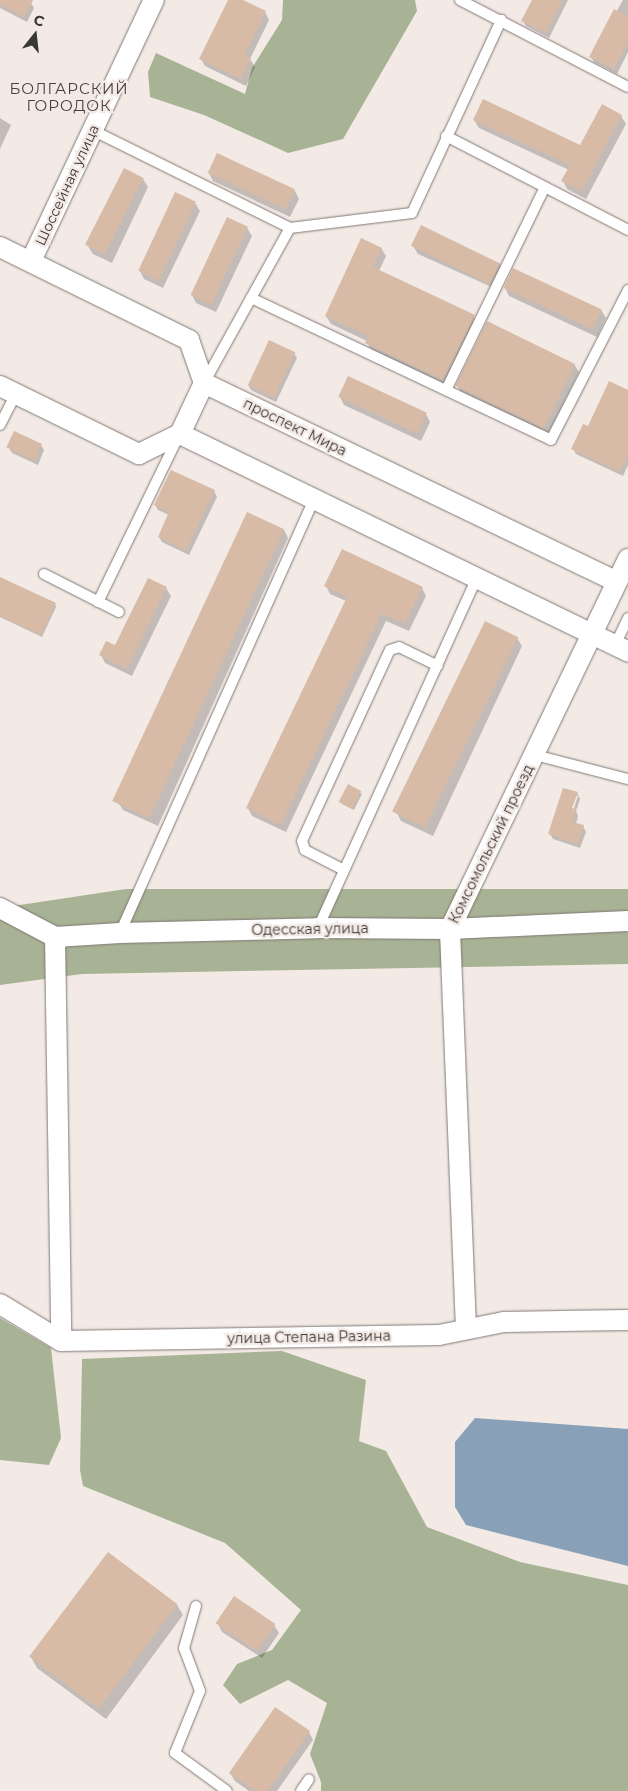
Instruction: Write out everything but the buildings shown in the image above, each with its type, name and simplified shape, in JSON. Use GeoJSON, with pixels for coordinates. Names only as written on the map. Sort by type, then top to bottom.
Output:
{"type":"FeatureCollection","features":[{"type":"Feature","properties":{"kind":"street","name":"Шоссейная улица"},"geometry":{"type":"LineString","coordinates":[[31,261],[154,0]]}},
{"type":"Feature","properties":{"kind":"street"},"geometry":{"type":"LineString","coordinates":[[0,247],[189,340],[204,383],[180,434],[139,454],[8,390]]}},
{"type":"Feature","properties":{"kind":"street","name":"проспект Мира"},"geometry":{"type":"LineString","coordinates":[[204,383],[617,582]]}},
{"type":"Feature","properties":{"kind":"street"},"geometry":{"type":"LineString","coordinates":[[180,434],[621,649]]}},
{"type":"Feature","properties":{"kind":"street","name":"Комсомольский проезд"},"geometry":{"type":"LineString","coordinates":[[466,1329],[450,929],[628,559]]}},
{"type":"Feature","properties":{"kind":"street"},"geometry":{"type":"LineString","coordinates":[[0,908],[55,937],[61,1342]]}},
{"type":"Feature","properties":{"kind":"street","name":"Одесская улица"},"geometry":{"type":"LineString","coordinates":[[55,937],[120,932],[318,928],[450,929],[628,921]]}},
{"type":"Feature","properties":{"kind":"street"},"geometry":{"type":"LineString","coordinates":[[0,1304],[61,1342]]}},
{"type":"Feature","properties":{"kind":"street","name":"улица Степана Разина"},"geometry":{"type":"LineString","coordinates":[[61,1342],[439,1335],[504,1322],[628,1320]]}},
{"type":"Feature","properties":{"kind":"lane"},"geometry":{"type":"LineString","coordinates":[[460,0],[628,87]]}},
{"type":"Feature","properties":{"kind":"lane"},"geometry":{"type":"LineString","coordinates":[[92,130],[290,228],[412,213],[501,20]]}},
{"type":"Feature","properties":{"kind":"lane"},"geometry":{"type":"LineString","coordinates":[[446,136],[544,189],[628,230]]}},
{"type":"Feature","properties":{"kind":"lane"},"geometry":{"type":"LineString","coordinates":[[446,390],[544,189]]}},
{"type":"Feature","properties":{"kind":"lane"},"geometry":{"type":"LineString","coordinates":[[204,383],[290,228]]}},
{"type":"Feature","properties":{"kind":"lane"},"geometry":{"type":"LineString","coordinates":[[251,298],[551,440],[628,290]]}},
{"type":"Feature","properties":{"kind":"lane"},"geometry":{"type":"LineString","coordinates":[[0,425],[8,390]]}},
{"type":"Feature","properties":{"kind":"lane"},"geometry":{"type":"LineString","coordinates":[[98,602],[180,434]]}},
{"type":"Feature","properties":{"kind":"lane"},"geometry":{"type":"LineString","coordinates":[[120,932],[314,499]]}},
{"type":"Feature","properties":{"kind":"lane"},"geometry":{"type":"LineString","coordinates":[[44,574],[119,612]]}},
{"type":"Feature","properties":{"kind":"lane"},"geometry":{"type":"LineString","coordinates":[[318,928],[477,578]]}},
{"type":"Feature","properties":{"kind":"lane"},"geometry":{"type":"LineString","coordinates":[[621,649],[628,618]]}},
{"type":"Feature","properties":{"kind":"lane"},"geometry":{"type":"LineString","coordinates":[[344,870],[305,850],[302,841],[390,650],[399,647],[438,666]]}},
{"type":"Feature","properties":{"kind":"lane"},"geometry":{"type":"LineString","coordinates":[[535,755],[628,779]]}},
{"type":"Feature","properties":{"kind":"lane"},"geometry":{"type":"LineString","coordinates":[[196,1606],[184,1648],[200,1692],[175,1753],[227,1791]]}},
{"type":"Feature","properties":{"kind":"lane"},"geometry":{"type":"LineString","coordinates":[[301,1791],[309,1778]]}},
{"type":"Feature","properties":{"kind":"green space"},"geometry":{"type":"Polygon","coordinates":[[[283,0],[415,0],[417,11],[343,139],[288,153],[204,115],[150,97],[148,72],[156,53],[245,94],[252,68],[282,20],[283,0]]]}},
{"type":"Feature","properties":{"kind":"green space"},"geometry":{"type":"Polygon","coordinates":[[[126,889],[628,889],[628,964],[82,974],[0,985],[0,908],[126,889]]]}},
{"type":"Feature","properties":{"kind":"green space"},"geometry":{"type":"Polygon","coordinates":[[[0,1318],[51,1348],[61,1438],[49,1465],[0,1460],[0,1318]]]}},
{"type":"Feature","properties":{"kind":"green space"},"geometry":{"type":"Polygon","coordinates":[[[282,1351],[366,1380],[359,1441],[386,1451],[427,1527],[520,1562],[628,1585],[628,1791],[321,1791],[321,1782],[310,1754],[327,1703],[288,1680],[240,1704],[223,1685],[237,1664],[272,1650],[301,1610],[225,1543],[83,1486],[80,1470],[82,1359],[282,1351]]]}},
{"type":"Feature","properties":{"kind":"water"},"geometry":{"type":"Polygon","coordinates":[[[475,1418],[628,1429],[628,1566],[466,1525],[455,1507],[455,1442],[475,1418]]]}},
{"type":"Feature","properties":{"kind":"district","name":"БОЛГАРСКИЙ ГОРОДОК"},"geometry":{"type":"Point","coordinates":[69,96]}}]}
